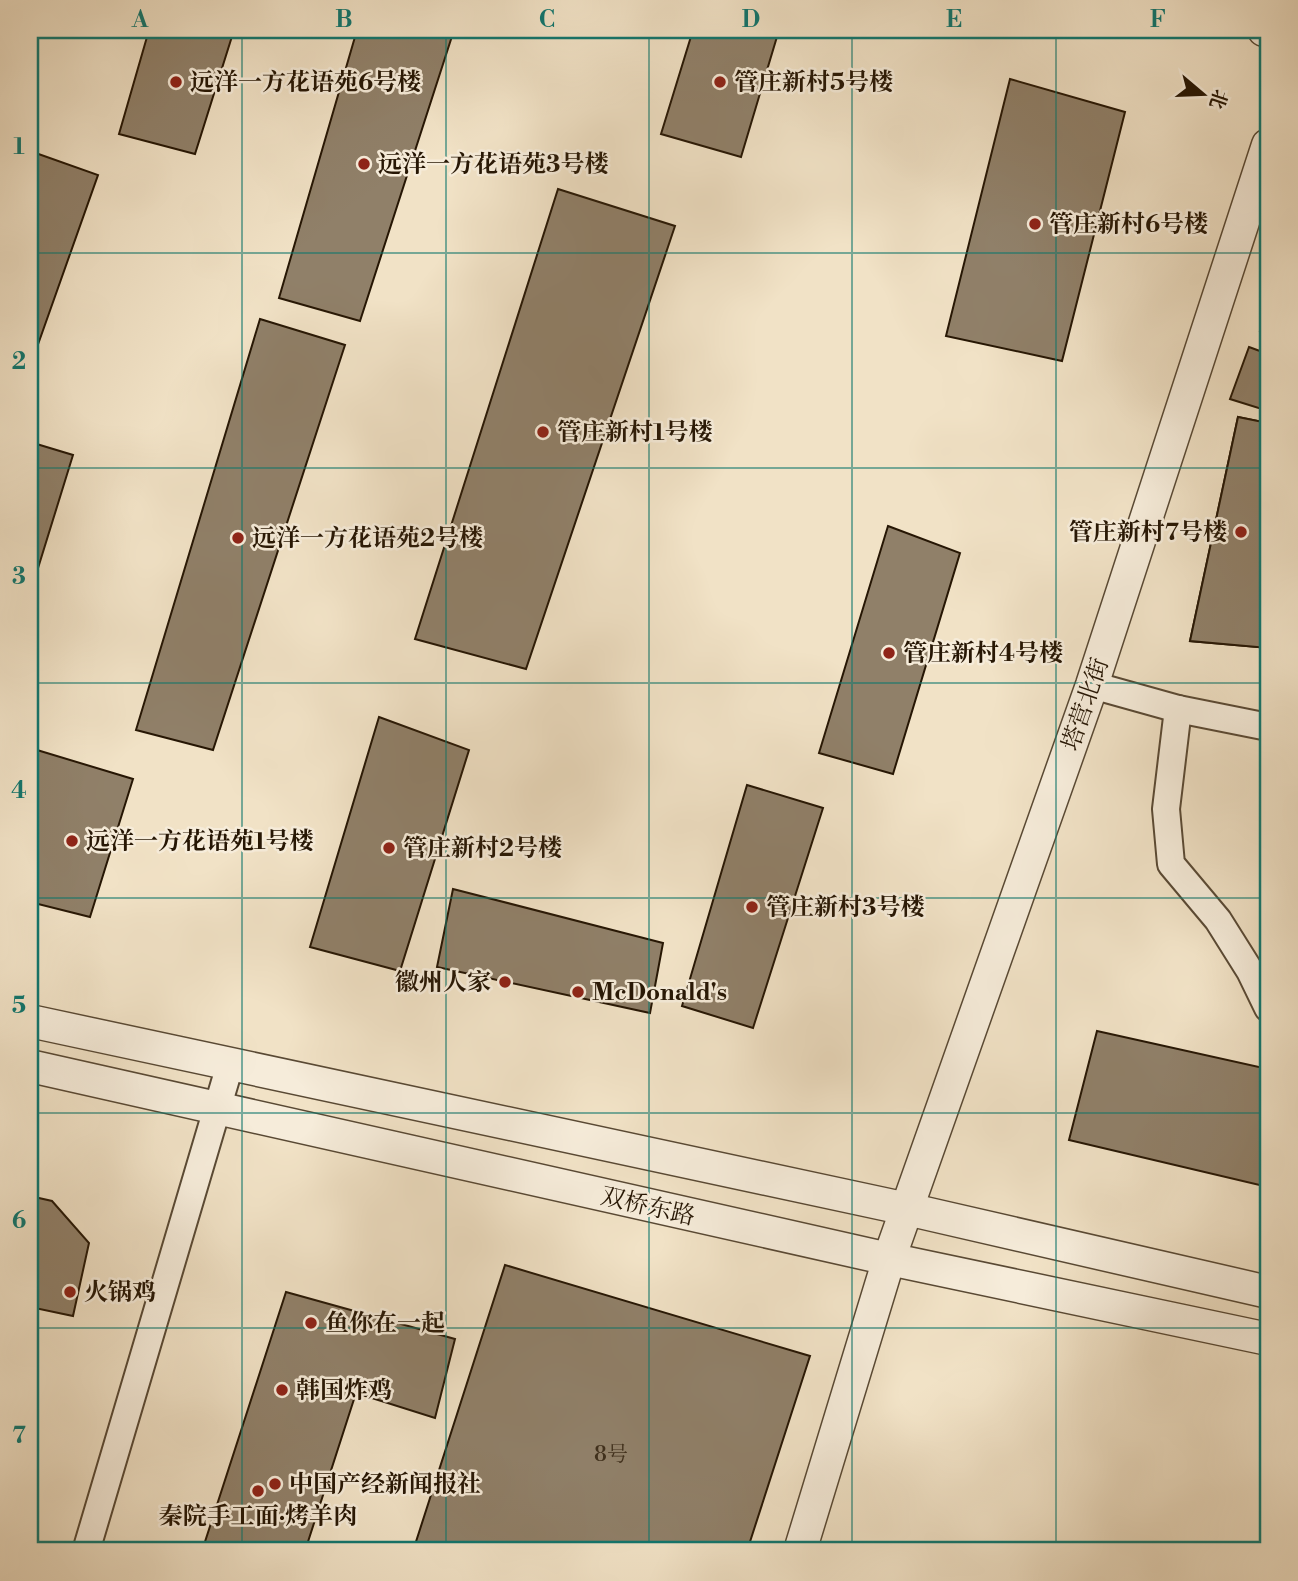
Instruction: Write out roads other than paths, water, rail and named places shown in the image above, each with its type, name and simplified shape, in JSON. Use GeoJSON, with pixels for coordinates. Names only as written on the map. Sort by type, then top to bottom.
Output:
{"type":"FeatureCollection","features":[{"type":"Feature","properties":{"kind":"street","name":"塔营北街"},"geometry":{"type":"LineString","coordinates":[[800,1551],[889,1259],[1092,685],[1268,145]]}},
{"type":"Feature","properties":{"kind":"street"},"geometry":{"type":"LineString","coordinates":[[1092,685],[1178,709],[1268,727]]}},
{"type":"Feature","properties":{"kind":"street"},"geometry":{"type":"LineString","coordinates":[[1178,709],[1166,809],[1171,864],[1218,920],[1250,971],[1268,1008]]}},
{"type":"Feature","properties":{"kind":"street","name":"双桥东路"},"geometry":{"type":"LineString","coordinates":[[30,1021],[907,1209],[1268,1292]]}},
{"type":"Feature","properties":{"kind":"street"},"geometry":{"type":"LineString","coordinates":[[86,1551],[230,1065]]}},
{"type":"Feature","properties":{"kind":"street","name":"双桥东路"},"geometry":{"type":"LineString","coordinates":[[30,1066],[889,1259],[1268,1339]]}},
{"type":"Feature","properties":{"kind":"place","name":"远洋一方花语苑6号楼"},"geometry":{"type":"Point","coordinates":[176,82]}},
{"type":"Feature","properties":{"kind":"place","name":"管庄新村5号楼"},"geometry":{"type":"Point","coordinates":[720,82]}},
{"type":"Feature","properties":{"kind":"place","name":"远洋一方花语苑3号楼"},"geometry":{"type":"Point","coordinates":[364,164]}},
{"type":"Feature","properties":{"kind":"place","name":"管庄新村6号楼"},"geometry":{"type":"Point","coordinates":[1035,224]}},
{"type":"Feature","properties":{"kind":"place","name":"管庄新村1号楼"},"geometry":{"type":"Point","coordinates":[543,432]}},
{"type":"Feature","properties":{"kind":"place","name":"管庄新村7号楼"},"geometry":{"type":"Point","coordinates":[1241,532]}},
{"type":"Feature","properties":{"kind":"place","name":"远洋一方花语苑2号楼"},"geometry":{"type":"Point","coordinates":[238,538]}},
{"type":"Feature","properties":{"kind":"place","name":"管庄新村4号楼"},"geometry":{"type":"Point","coordinates":[889,653]}},
{"type":"Feature","properties":{"kind":"place","name":"远洋一方花语苑1号楼"},"geometry":{"type":"Point","coordinates":[72,841]}},
{"type":"Feature","properties":{"kind":"place","name":"管庄新村2号楼"},"geometry":{"type":"Point","coordinates":[389,848]}},
{"type":"Feature","properties":{"kind":"place","name":"管庄新村3号楼"},"geometry":{"type":"Point","coordinates":[752,907]}},
{"type":"Feature","properties":{"kind":"place","name":"徽州人家"},"geometry":{"type":"Point","coordinates":[505,982]}},
{"type":"Feature","properties":{"kind":"place","name":"McDonald's"},"geometry":{"type":"Point","coordinates":[578,992]}},
{"type":"Feature","properties":{"kind":"place","name":"火锅鸡"},"geometry":{"type":"Point","coordinates":[70,1292]}},
{"type":"Feature","properties":{"kind":"place","name":"鱼你在一起"},"geometry":{"type":"Point","coordinates":[311,1323]}},
{"type":"Feature","properties":{"kind":"place","name":"韩国炸鸡"},"geometry":{"type":"Point","coordinates":[282,1390]}},
{"type":"Feature","properties":{"kind":"place","name":"中国产经新闻报社"},"geometry":{"type":"Point","coordinates":[275,1484]}},
{"type":"Feature","properties":{"kind":"place","name":"秦院手工面·烤羊肉"},"geometry":{"type":"Point","coordinates":[258,1491]}}]}
